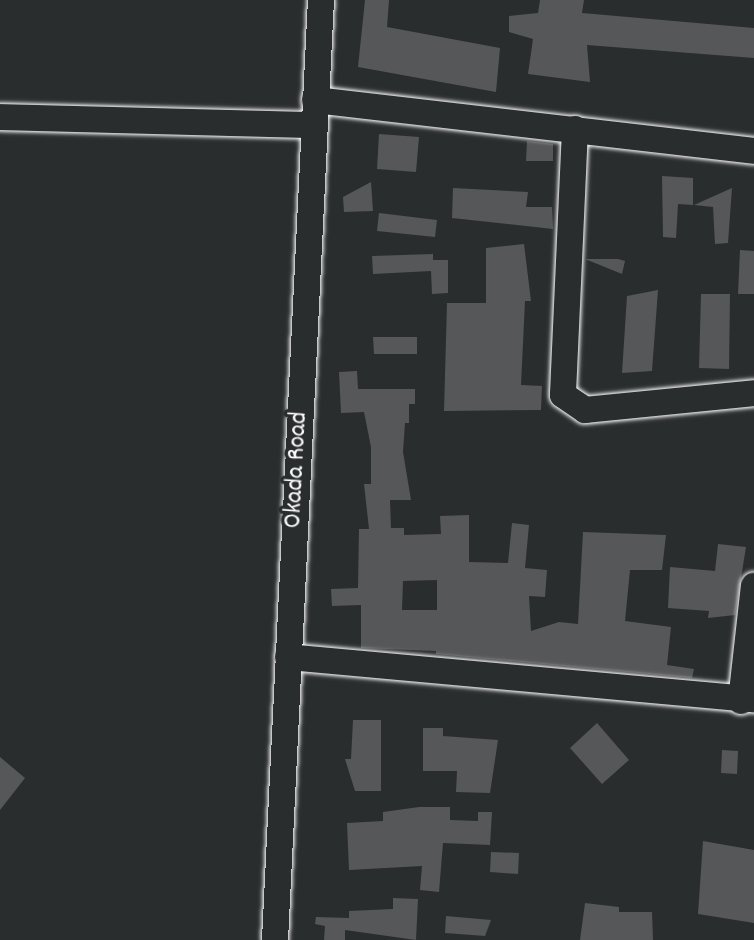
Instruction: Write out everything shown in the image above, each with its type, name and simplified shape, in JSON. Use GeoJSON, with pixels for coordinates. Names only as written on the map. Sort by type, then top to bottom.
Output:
{"type":"FeatureCollection","features":[{"type":"Feature","properties":{"kind":"street","name":"Okada Road"},"geometry":{"type":"LineString","coordinates":[[275,940],[321,0]]}},
{"type":"Feature","properties":{"kind":"street"},"geometry":{"type":"LineString","coordinates":[[0,117],[314,113],[575,129],[754,151]]}},
{"type":"Feature","properties":{"kind":"street"},"geometry":{"type":"LineString","coordinates":[[575,129],[563,395],[585,410],[754,393]]}},
{"type":"Feature","properties":{"kind":"street"},"geometry":{"type":"LineString","coordinates":[[288,657],[748,700],[754,586]]}},
{"type":"Feature","properties":{"kind":"building"},"geometry":{"type":"Polygon","coordinates":[[[365,0],[389,0],[387,27],[500,48],[496,92],[358,67],[365,0]]]}},
{"type":"Feature","properties":{"kind":"building"},"geometry":{"type":"Polygon","coordinates":[[[540,0],[584,0],[582,13],[754,28],[754,58],[587,45],[590,82],[528,74],[533,39],[509,32],[509,16],[538,13],[540,0]]]}},
{"type":"Feature","properties":{"kind":"building"},"geometry":{"type":"Polygon","coordinates":[[[379,134],[419,137],[416,172],[377,169],[379,134]]]}},
{"type":"Feature","properties":{"kind":"building"},"geometry":{"type":"Polygon","coordinates":[[[527,141],[553,144],[553,161],[526,161],[527,141]]]}},
{"type":"Feature","properties":{"kind":"building"},"geometry":{"type":"Polygon","coordinates":[[[662,176],[693,178],[693,205],[678,204],[676,238],[663,237],[662,176]]]}},
{"type":"Feature","properties":{"kind":"building"},"geometry":{"type":"Polygon","coordinates":[[[371,182],[373,211],[344,212],[343,197],[371,182]]]}},
{"type":"Feature","properties":{"kind":"building"},"geometry":{"type":"Polygon","coordinates":[[[453,188],[528,192],[526,207],[552,207],[553,229],[452,218],[453,188]]]}},
{"type":"Feature","properties":{"kind":"building"},"geometry":{"type":"Polygon","coordinates":[[[732,188],[728,243],[715,244],[713,207],[694,205],[732,188]]]}},
{"type":"Feature","properties":{"kind":"building"},"geometry":{"type":"Polygon","coordinates":[[[379,213],[437,220],[435,237],[377,231],[379,213]]]}},
{"type":"Feature","properties":{"kind":"building"},"geometry":{"type":"Polygon","coordinates":[[[524,244],[531,301],[525,301],[521,385],[542,386],[541,410],[444,411],[447,303],[486,303],[486,248],[524,244]]]}},
{"type":"Feature","properties":{"kind":"building"},"geometry":{"type":"Polygon","coordinates":[[[740,250],[754,251],[754,294],[738,294],[740,250]]]}},
{"type":"Feature","properties":{"kind":"building"},"geometry":{"type":"Polygon","coordinates":[[[433,254],[433,260],[448,260],[448,293],[432,294],[431,271],[373,274],[372,256],[433,254]]]}},
{"type":"Feature","properties":{"kind":"building"},"geometry":{"type":"Polygon","coordinates":[[[585,259],[618,259],[625,261],[622,274],[585,259]]]}},
{"type":"Feature","properties":{"kind":"building"},"geometry":{"type":"Polygon","coordinates":[[[658,290],[652,371],[622,373],[627,296],[658,290]]]}},
{"type":"Feature","properties":{"kind":"building"},"geometry":{"type":"Polygon","coordinates":[[[701,294],[730,294],[729,369],[699,368],[701,294]]]}},
{"type":"Feature","properties":{"kind":"building"},"geometry":{"type":"Polygon","coordinates":[[[373,337],[417,337],[417,354],[374,354],[373,337]]]}},
{"type":"Feature","properties":{"kind":"building"},"geometry":{"type":"Polygon","coordinates":[[[357,371],[358,389],[415,389],[415,404],[409,404],[409,423],[405,423],[403,452],[411,500],[390,500],[391,528],[404,528],[404,535],[441,534],[440,516],[469,515],[469,562],[508,563],[512,523],[529,525],[525,568],[547,570],[545,597],[529,596],[531,631],[559,622],[578,624],[583,532],[666,535],[662,570],[630,570],[625,621],[671,627],[667,665],[694,669],[692,678],[436,654],[436,651],[361,648],[361,605],[332,606],[331,589],[358,588],[359,529],[369,529],[364,484],[371,484],[371,447],[364,412],[341,413],[339,372],[357,371]],[[437,580],[403,581],[402,610],[437,610],[437,580]]]}},
{"type":"Feature","properties":{"kind":"building"},"geometry":{"type":"Polygon","coordinates":[[[718,544],[746,547],[735,615],[708,618],[709,611],[668,608],[670,567],[715,571],[718,544]]]}},
{"type":"Feature","properties":{"kind":"building"},"geometry":{"type":"Polygon","coordinates":[[[353,720],[381,720],[381,791],[355,791],[345,759],[351,759],[353,720]]]}},
{"type":"Feature","properties":{"kind":"building"},"geometry":{"type":"Polygon","coordinates":[[[597,723],[629,760],[602,784],[570,748],[597,723]]]}},
{"type":"Feature","properties":{"kind":"building"},"geometry":{"type":"Polygon","coordinates":[[[423,728],[443,728],[443,736],[498,740],[490,793],[456,792],[457,771],[423,771],[423,728]]]}},
{"type":"Feature","properties":{"kind":"building"},"geometry":{"type":"Polygon","coordinates":[[[722,750],[738,751],[737,774],[721,773],[722,750]]]}},
{"type":"Feature","properties":{"kind":"building"},"geometry":{"type":"Polygon","coordinates":[[[0,757],[25,778],[0,810],[0,757]]]}},
{"type":"Feature","properties":{"kind":"building"},"geometry":{"type":"Polygon","coordinates":[[[419,807],[450,807],[450,820],[478,821],[478,812],[492,812],[490,845],[443,843],[439,892],[420,890],[422,866],[349,870],[347,823],[383,821],[383,812],[419,807]]]}},
{"type":"Feature","properties":{"kind":"building"},"geometry":{"type":"Polygon","coordinates":[[[703,841],[754,850],[754,923],[698,914],[703,841]]]}},
{"type":"Feature","properties":{"kind":"building"},"geometry":{"type":"Polygon","coordinates":[[[491,852],[519,853],[518,874],[490,872],[491,852]]]}},
{"type":"Feature","properties":{"kind":"building"},"geometry":{"type":"Polygon","coordinates":[[[393,898],[418,899],[416,940],[345,930],[345,940],[324,940],[325,926],[315,924],[316,917],[349,918],[349,911],[393,909],[393,898]]]}},
{"type":"Feature","properties":{"kind":"building"},"geometry":{"type":"Polygon","coordinates":[[[585,903],[619,907],[619,912],[652,912],[653,940],[580,940],[585,903]]]}},
{"type":"Feature","properties":{"kind":"building"},"geometry":{"type":"Polygon","coordinates":[[[446,916],[491,920],[485,936],[445,933],[446,916]]]}}]}
